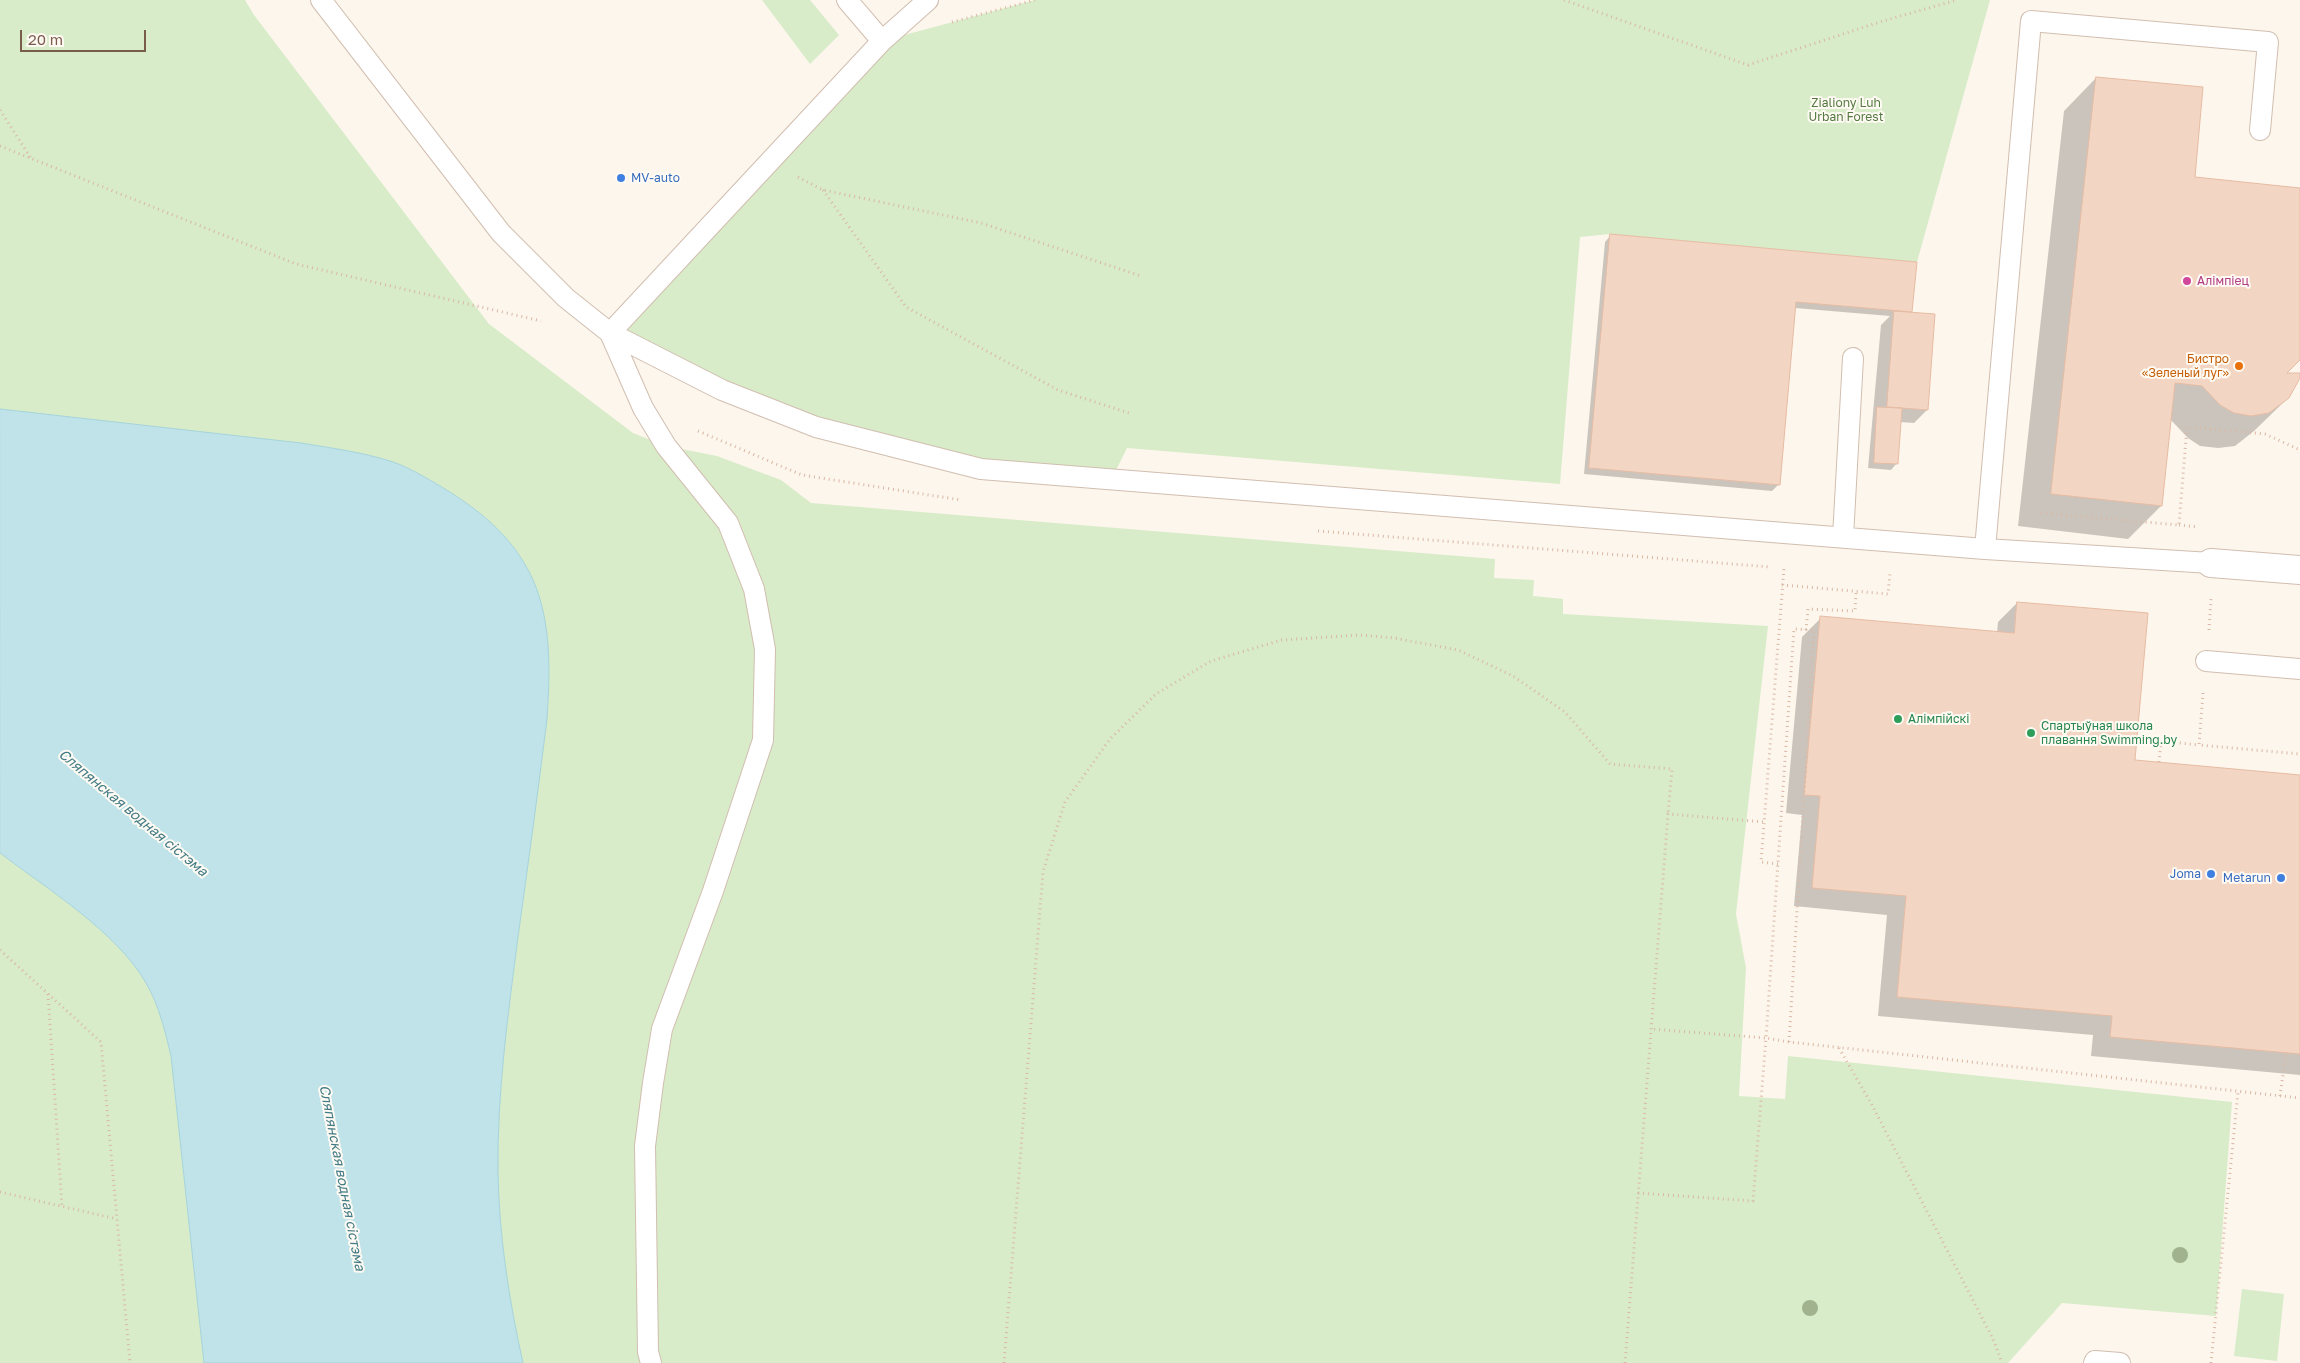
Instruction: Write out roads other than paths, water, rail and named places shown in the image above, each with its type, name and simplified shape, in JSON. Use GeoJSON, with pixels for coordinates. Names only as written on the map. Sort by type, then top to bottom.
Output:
{"type":"FeatureCollection","features":[{"type":"Feature","properties":{"kind":"street"},"geometry":{"type":"LineString","coordinates":[[2211,563],[2300,570]]}},
{"type":"Feature","properties":{"kind":"lane"},"geometry":{"type":"LineString","coordinates":[[321,0],[501,233],[566,298],[610,334],[722,390],[816,427],[981,469],[1985,549],[2211,563]]}},
{"type":"Feature","properties":{"kind":"lane"},"geometry":{"type":"LineString","coordinates":[[847,0],[882,41]]}},
{"type":"Feature","properties":{"kind":"lane"},"geometry":{"type":"LineString","coordinates":[[610,334],[882,41],[928,0]]}},
{"type":"Feature","properties":{"kind":"lane"},"geometry":{"type":"LineString","coordinates":[[1985,549],[2031,21],[2268,42],[2260,130]]}},
{"type":"Feature","properties":{"kind":"lane"},"geometry":{"type":"LineString","coordinates":[[610,334],[643,408],[666,446],[728,522],[754,589],[765,650],[763,740],[713,891],[662,1029],[652,1082],[645,1146],[648,1352],[651,1363]]}},
{"type":"Feature","properties":{"kind":"lane"},"geometry":{"type":"LineString","coordinates":[[1843,537],[1853,358]]}},
{"type":"Feature","properties":{"kind":"lane"},"geometry":{"type":"LineString","coordinates":[[2206,662],[2300,669]]}},
{"type":"Feature","properties":{"kind":"lane"},"geometry":{"type":"LineString","coordinates":[[2094,1363],[2096,1361],[2120,1363]]}},
{"type":"Feature","properties":{"kind":"water","name":"Сляпянская водная сістэма"},"geometry":{"type":"Polygon","coordinates":[[[0,409],[301,443],[390,461],[408,468],[435,483],[479,512],[504,536],[525,564],[539,596],[547,631],[548,702],[504,1054],[498,1142],[500,1220],[513,1316],[523,1363],[204,1363],[171,1056],[155,1000],[133,964],[117,946],[59,896],[0,853],[0,409]]]}},
{"type":"Feature","properties":{"kind":"place","name":"MV-auto"},"geometry":{"type":"Point","coordinates":[621,178]}},
{"type":"Feature","properties":{"kind":"place","name":"Алімпіец"},"geometry":{"type":"Point","coordinates":[2187,281]}},
{"type":"Feature","properties":{"kind":"place","name":"Бистро «Зеленый луг»"},"geometry":{"type":"Point","coordinates":[2239,366]}},
{"type":"Feature","properties":{"kind":"place","name":"Алімпійскі"},"geometry":{"type":"Point","coordinates":[1898,719]}},
{"type":"Feature","properties":{"kind":"place","name":"Спартыўная школа плавання Swimming.by"},"geometry":{"type":"Point","coordinates":[2031,733]}},
{"type":"Feature","properties":{"kind":"place","name":"Joma"},"geometry":{"type":"Point","coordinates":[2211,874]}},
{"type":"Feature","properties":{"kind":"place","name":"Metarun"},"geometry":{"type":"Point","coordinates":[2281,878]}},
{"type":"Feature","properties":{"kind":"park label","name":"Zialiony Luh Urban Forest"},"geometry":{"type":"Point","coordinates":[1846,110]}}]}
